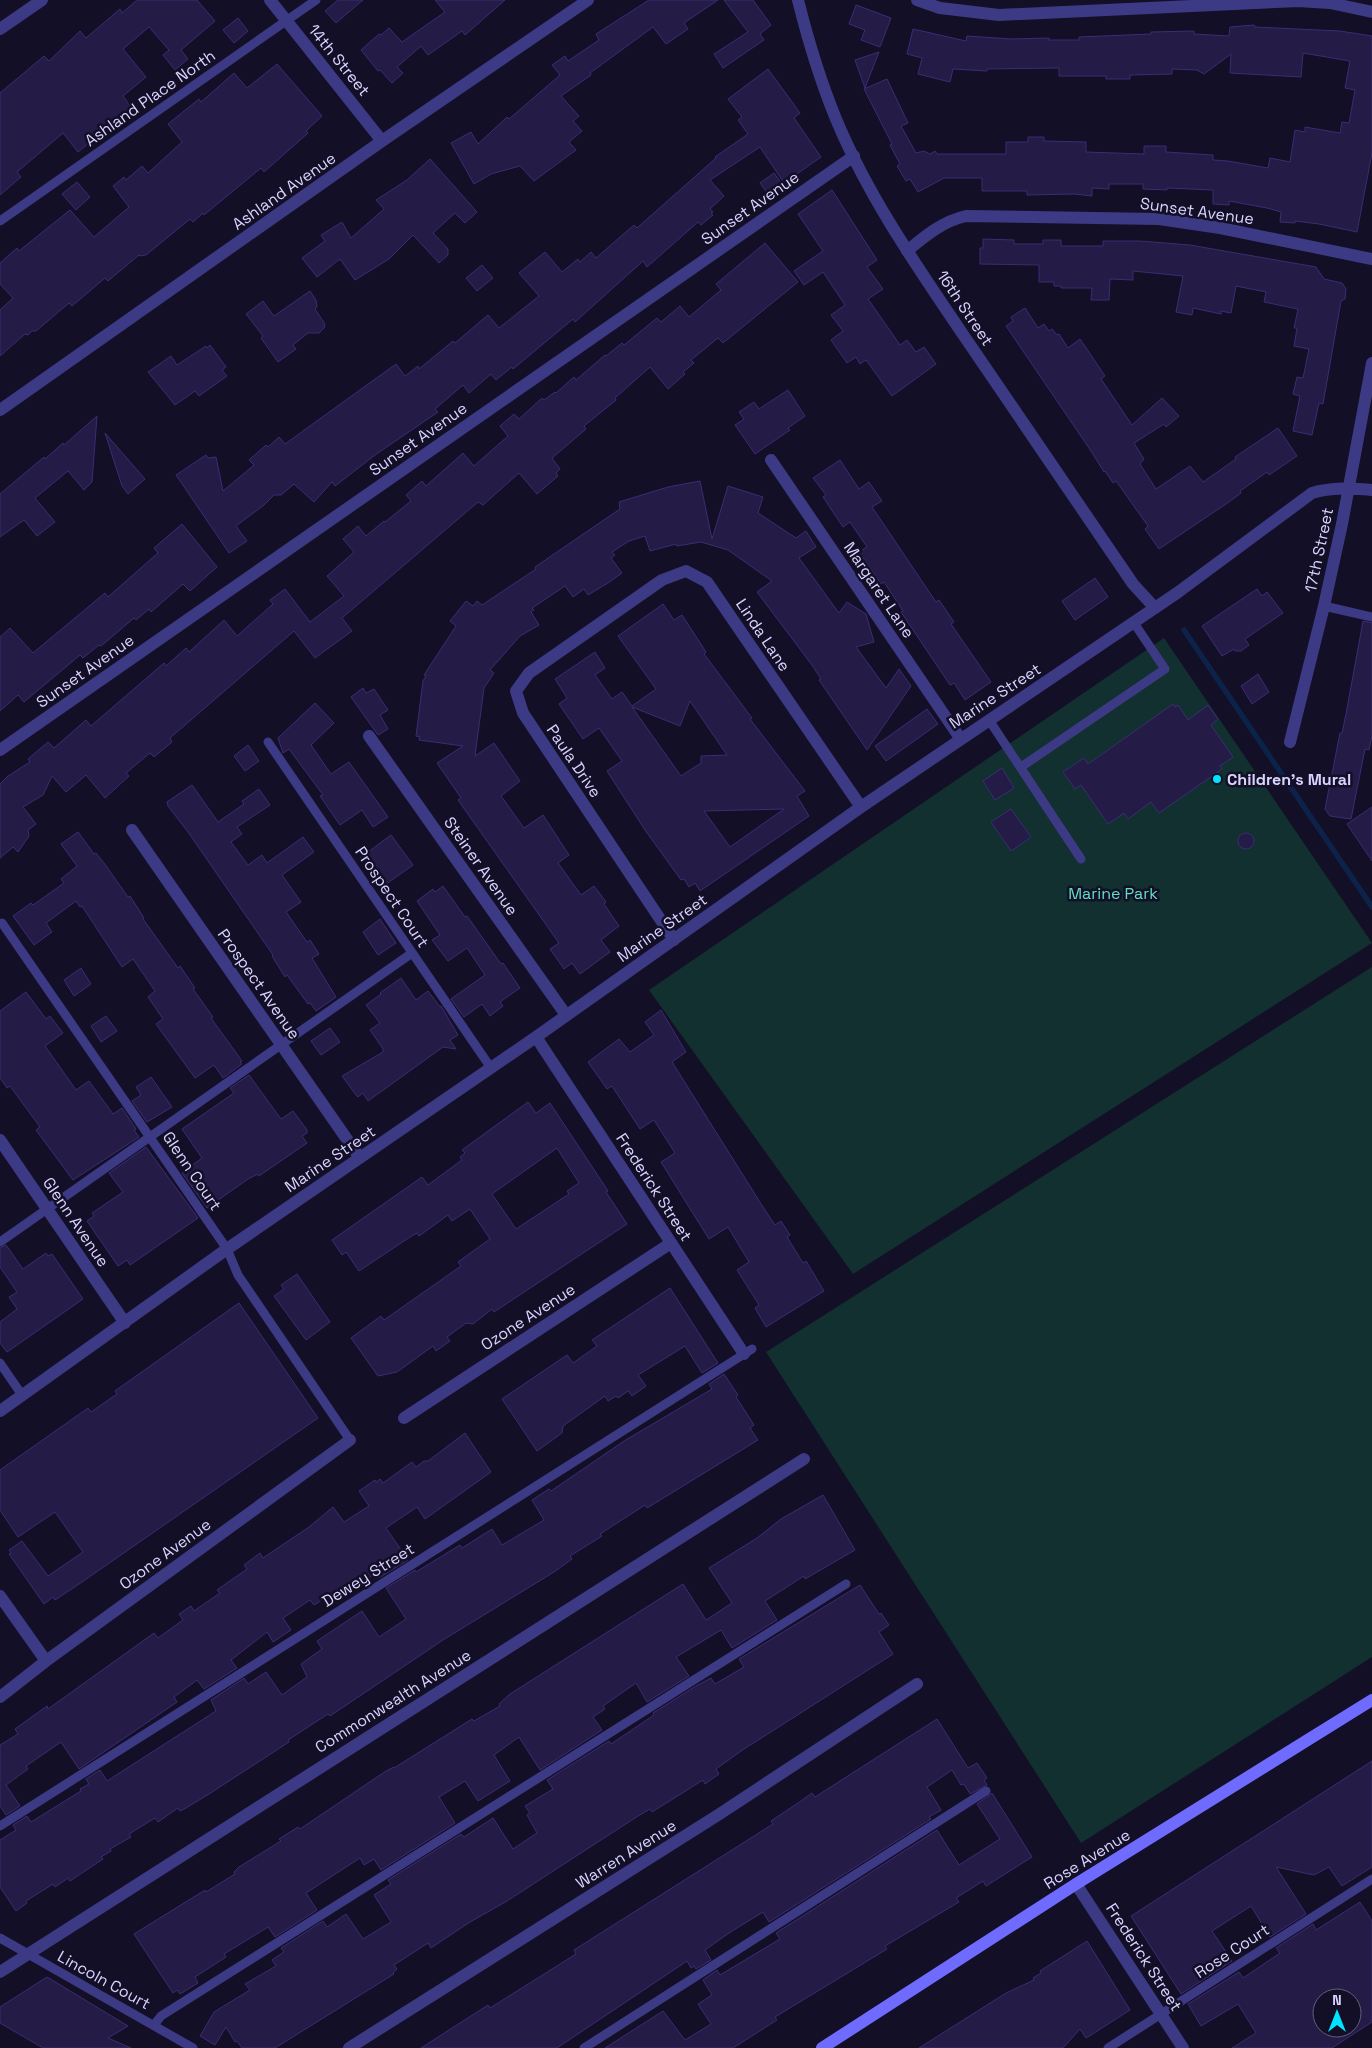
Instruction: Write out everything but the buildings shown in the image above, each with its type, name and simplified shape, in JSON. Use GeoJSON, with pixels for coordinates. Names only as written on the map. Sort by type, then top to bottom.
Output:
{"type":"FeatureCollection","features":[{"type":"Feature","properties":{"kind":"street"},"geometry":{"type":"LineString","coordinates":[[0,30],[42,0]]}},
{"type":"Feature","properties":{"kind":"street","name":"14th Street"},"geometry":{"type":"LineString","coordinates":[[270,0],[382,141]]}},
{"type":"Feature","properties":{"kind":"street","name":"Ashland Avenue"},"geometry":{"type":"LineString","coordinates":[[0,410],[382,141],[588,0]]}},
{"type":"Feature","properties":{"kind":"street","name":"16th Street"},"geometry":{"type":"LineString","coordinates":[[798,0],[824,88],[836,120],[876,198],[907,251],[1133,584],[1155,608]]}},
{"type":"Feature","properties":{"kind":"street"},"geometry":{"type":"LineString","coordinates":[[917,0],[940,8],[999,15],[1298,1],[1330,3],[1372,12]]}},
{"type":"Feature","properties":{"kind":"street","name":"Sunset Avenue"},"geometry":{"type":"LineString","coordinates":[[0,750],[854,156]]}},
{"type":"Feature","properties":{"kind":"street","name":"Sunset Avenue"},"geometry":{"type":"LineString","coordinates":[[907,251],[946,223],[966,216],[1158,219],[1220,228],[1372,259]]}},
{"type":"Feature","properties":{"kind":"street","name":"17th Street"},"geometry":{"type":"LineString","coordinates":[[1290,742],[1324,606],[1372,364]]}},
{"type":"Feature","properties":{"kind":"street","name":"Margaret Lane"},"geometry":{"type":"LineString","coordinates":[[771,460],[960,738]]}},
{"type":"Feature","properties":{"kind":"street","name":"Marine Street"},"geometry":{"type":"LineString","coordinates":[[0,1411],[227,1249],[536,1037],[960,738],[1134,623],[1312,493],[1321,490],[1349,487],[1372,490]]}},
{"type":"Feature","properties":{"kind":"street","name":"Linda Lane"},"geometry":{"type":"LineString","coordinates":[[604,621],[662,580],[686,571],[707,582],[861,807]]}},
{"type":"Feature","properties":{"kind":"street","name":"Paula Drive"},"geometry":{"type":"LineString","coordinates":[[604,621],[529,673],[516,691],[523,713],[674,940]]}},
{"type":"Feature","properties":{"kind":"street","name":"Steiner Avenue"},"geometry":{"type":"LineString","coordinates":[[370,736],[566,1015]]}},
{"type":"Feature","properties":{"kind":"street","name":"Prospect Avenue"},"geometry":{"type":"LineString","coordinates":[[132,830],[360,1158]]}},
{"type":"Feature","properties":{"kind":"street","name":"Frederick Street"},"geometry":{"type":"LineString","coordinates":[[536,1037],[671,1243],[748,1351]]}},
{"type":"Feature","properties":{"kind":"street","name":"Glenn Avenue"},"geometry":{"type":"LineString","coordinates":[[0,1140],[125,1323]]}},
{"type":"Feature","properties":{"kind":"street","name":"Ozone Avenue"},"geometry":{"type":"LineString","coordinates":[[404,1418],[671,1243]]}},
{"type":"Feature","properties":{"kind":"street","name":"Ozone Avenue"},"geometry":{"type":"LineString","coordinates":[[0,1697],[46,1661],[350,1440]]}},
{"type":"Feature","properties":{"kind":"street","name":"Commonwealth Avenue"},"geometry":{"type":"LineString","coordinates":[[0,1972],[804,1459]]}},
{"type":"Feature","properties":{"kind":"street"},"geometry":{"type":"LineString","coordinates":[[0,1596],[46,1661]]}},
{"type":"Feature","properties":{"kind":"street","name":"Warren Avenue"},"geometry":{"type":"LineString","coordinates":[[349,2048],[718,1815],[918,1684]]}},
{"type":"Feature","properties":{"kind":"street","name":"Rose Avenue"},"geometry":{"type":"LineString","coordinates":[[822,2048],[1076,1884],[1372,1700]]}},
{"type":"Feature","properties":{"kind":"street","name":"Frederick Street"},"geometry":{"type":"LineString","coordinates":[[1076,1884],[1183,2048]]}},
{"type":"Feature","properties":{"kind":"lane","name":"Ashland Place North"},"geometry":{"type":"LineString","coordinates":[[0,221],[316,0]]}},
{"type":"Feature","properties":{"kind":"lane"},"geometry":{"type":"LineString","coordinates":[[1324,606],[1372,617]]}},
{"type":"Feature","properties":{"kind":"lane"},"geometry":{"type":"LineString","coordinates":[[1021,767],[1165,669],[1134,623]]}},
{"type":"Feature","properties":{"kind":"lane"},"geometry":{"type":"LineString","coordinates":[[989,720],[1081,859]]}},
{"type":"Feature","properties":{"kind":"lane","name":"Prospect Court"},"geometry":{"type":"LineString","coordinates":[[268,742],[491,1068]]}},
{"type":"Feature","properties":{"kind":"lane","name":"Glenn Court"},"geometry":{"type":"LineString","coordinates":[[2,923],[227,1249],[238,1275],[350,1440]]}},
{"type":"Feature","properties":{"kind":"lane"},"geometry":{"type":"LineString","coordinates":[[0,1242],[412,953]]}},
{"type":"Feature","properties":{"kind":"lane","name":"Dewey Street"},"geometry":{"type":"LineString","coordinates":[[0,1826],[748,1351]]}},
{"type":"Feature","properties":{"kind":"lane"},"geometry":{"type":"LineString","coordinates":[[0,1363],[22,1395]]}},
{"type":"Feature","properties":{"kind":"lane"},"geometry":{"type":"LineString","coordinates":[[154,2025],[161,2016],[846,1584]]}},
{"type":"Feature","properties":{"kind":"lane"},"geometry":{"type":"LineString","coordinates":[[584,2048],[986,1791]]}},
{"type":"Feature","properties":{"kind":"lane","name":"Rose Court"},"geometry":{"type":"LineString","coordinates":[[1108,2048],[1372,1879]]}},
{"type":"Feature","properties":{"kind":"lane","name":"Lincoln Court"},"geometry":{"type":"LineString","coordinates":[[0,1938],[193,2048]]}},
{"type":"Feature","properties":{"kind":"green space","name":"Marine Park"},"geometry":{"type":"Polygon","coordinates":[[[1164,638],[1372,943],[853,1274],[649,990],[1164,638]]]}},
{"type":"Feature","properties":{"kind":"green space"},"geometry":{"type":"Polygon","coordinates":[[[1372,967],[1372,1657],[1081,1843],[766,1352],[1372,967]]]}},
{"type":"Feature","properties":{"kind":"waterway"},"geometry":{"type":"LineString","coordinates":[[1184,630],[1372,907]]}},
{"type":"Feature","properties":{"kind":"place","name":"Children's Mural"},"geometry":{"type":"Point","coordinates":[1217,779]}}]}
